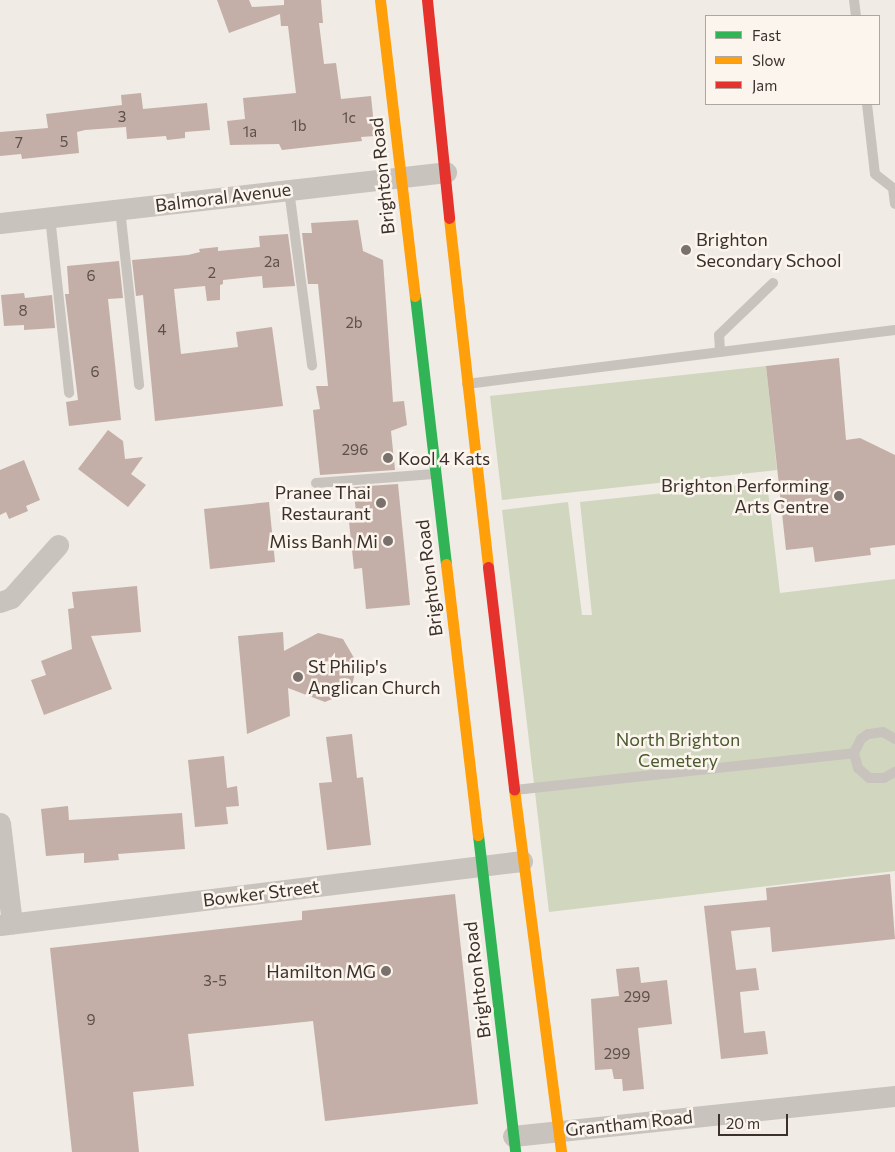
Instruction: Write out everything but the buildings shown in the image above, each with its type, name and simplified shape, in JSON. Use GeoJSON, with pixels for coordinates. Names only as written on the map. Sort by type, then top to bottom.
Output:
{"type":"FeatureCollection","features":[{"type":"Feature","properties":{"kind":"main road","name":"Brighton Road"},"geometry":{"type":"LineString","coordinates":[[380,0],[434,474],[514,1144]]}},
{"type":"Feature","properties":{"kind":"main road"},"geometry":{"type":"LineString","coordinates":[[427,0],[446,172],[466,384],[522,862],[561,1152]]}},
{"type":"Feature","properties":{"kind":"street","name":"Balmoral Avenue"},"geometry":{"type":"LineString","coordinates":[[0,223],[446,172]]}},
{"type":"Feature","properties":{"kind":"street"},"geometry":{"type":"LineString","coordinates":[[0,602],[11,598],[58,545]]}},
{"type":"Feature","properties":{"kind":"street"},"geometry":{"type":"LineString","coordinates":[[0,823],[6,924]]}},
{"type":"Feature","properties":{"kind":"street","name":"Bowker Street"},"geometry":{"type":"LineString","coordinates":[[6,924],[522,862]]}},
{"type":"Feature","properties":{"kind":"street","name":"Grantham Road"},"geometry":{"type":"LineString","coordinates":[[514,1144],[558,1130],[895,1096]]}},
{"type":"Feature","properties":{"kind":"lane"},"geometry":{"type":"LineString","coordinates":[[854,0],[856,15]]}},
{"type":"Feature","properties":{"kind":"lane"},"geometry":{"type":"LineString","coordinates":[[866,105],[875,174],[893,188],[895,204]]}},
{"type":"Feature","properties":{"kind":"lane"},"geometry":{"type":"LineString","coordinates":[[289,190],[312,365]]}},
{"type":"Feature","properties":{"kind":"lane"},"geometry":{"type":"LineString","coordinates":[[120,209],[139,386]]}},
{"type":"Feature","properties":{"kind":"lane"},"geometry":{"type":"LineString","coordinates":[[50,217],[69,393]]}},
{"type":"Feature","properties":{"kind":"lane"},"geometry":{"type":"LineString","coordinates":[[720,352],[720,335],[773,283]]}},
{"type":"Feature","properties":{"kind":"lane"},"geometry":{"type":"LineString","coordinates":[[466,384],[895,330]]}},
{"type":"Feature","properties":{"kind":"lane"},"geometry":{"type":"LineString","coordinates":[[316,483],[434,474]]}},
{"type":"Feature","properties":{"kind":"lane"},"geometry":{"type":"LineString","coordinates":[[895,739],[883,732],[868,734],[861,739],[854,753],[858,768],[869,778],[884,778],[895,772]]}},
{"type":"Feature","properties":{"kind":"lane"},"geometry":{"type":"LineString","coordinates":[[514,790],[854,753]]}},
{"type":"Feature","properties":{"kind":"green space"},"geometry":{"type":"Polygon","coordinates":[[[766,366],[777,470],[502,500],[490,396],[766,366]]]}},
{"type":"Feature","properties":{"kind":"green space","name":"North Brighton Cemetery"},"geometry":{"type":"Polygon","coordinates":[[[767,482],[780,593],[895,579],[895,871],[549,912],[502,510],[568,502],[582,615],[592,615],[580,502],[767,482]]]}},
{"type":"Feature","properties":{"kind":"traffic: fast"},"geometry":{"type":"LineString","coordinates":[[415,296],[446,564]]}},
{"type":"Feature","properties":{"kind":"traffic: fast"},"geometry":{"type":"LineString","coordinates":[[478,835],[515,1152]]}},
{"type":"Feature","properties":{"kind":"traffic: slow"},"geometry":{"type":"LineString","coordinates":[[380,0],[415,296]]}},
{"type":"Feature","properties":{"kind":"traffic: slow"},"geometry":{"type":"LineString","coordinates":[[449,218],[488,567]]}},
{"type":"Feature","properties":{"kind":"traffic: slow"},"geometry":{"type":"LineString","coordinates":[[446,564],[478,835]]}},
{"type":"Feature","properties":{"kind":"traffic: slow"},"geometry":{"type":"LineString","coordinates":[[514,789],[561,1152]]}},
{"type":"Feature","properties":{"kind":"traffic: jam"},"geometry":{"type":"LineString","coordinates":[[427,0],[449,218]]}},
{"type":"Feature","properties":{"kind":"traffic: jam"},"geometry":{"type":"LineString","coordinates":[[488,567],[514,789]]}},
{"type":"Feature","properties":{"kind":"place","name":"Brighton Secondary School"},"geometry":{"type":"Point","coordinates":[686,250]}},
{"type":"Feature","properties":{"kind":"place","name":"Kool 4 Kats"},"geometry":{"type":"Point","coordinates":[388,458]}},
{"type":"Feature","properties":{"kind":"place","name":"Brighton Performing Arts Centre"},"geometry":{"type":"Point","coordinates":[839,496]}},
{"type":"Feature","properties":{"kind":"place","name":"Pranee Thai Restaurant"},"geometry":{"type":"Point","coordinates":[381,503]}},
{"type":"Feature","properties":{"kind":"place","name":"Miss Banh Mi"},"geometry":{"type":"Point","coordinates":[388,541]}},
{"type":"Feature","properties":{"kind":"place","name":"St Philip's Anglican Church"},"geometry":{"type":"Point","coordinates":[298,677]}},
{"type":"Feature","properties":{"kind":"place","name":"Hamilton MG"},"geometry":{"type":"Point","coordinates":[386,971]}}]}
